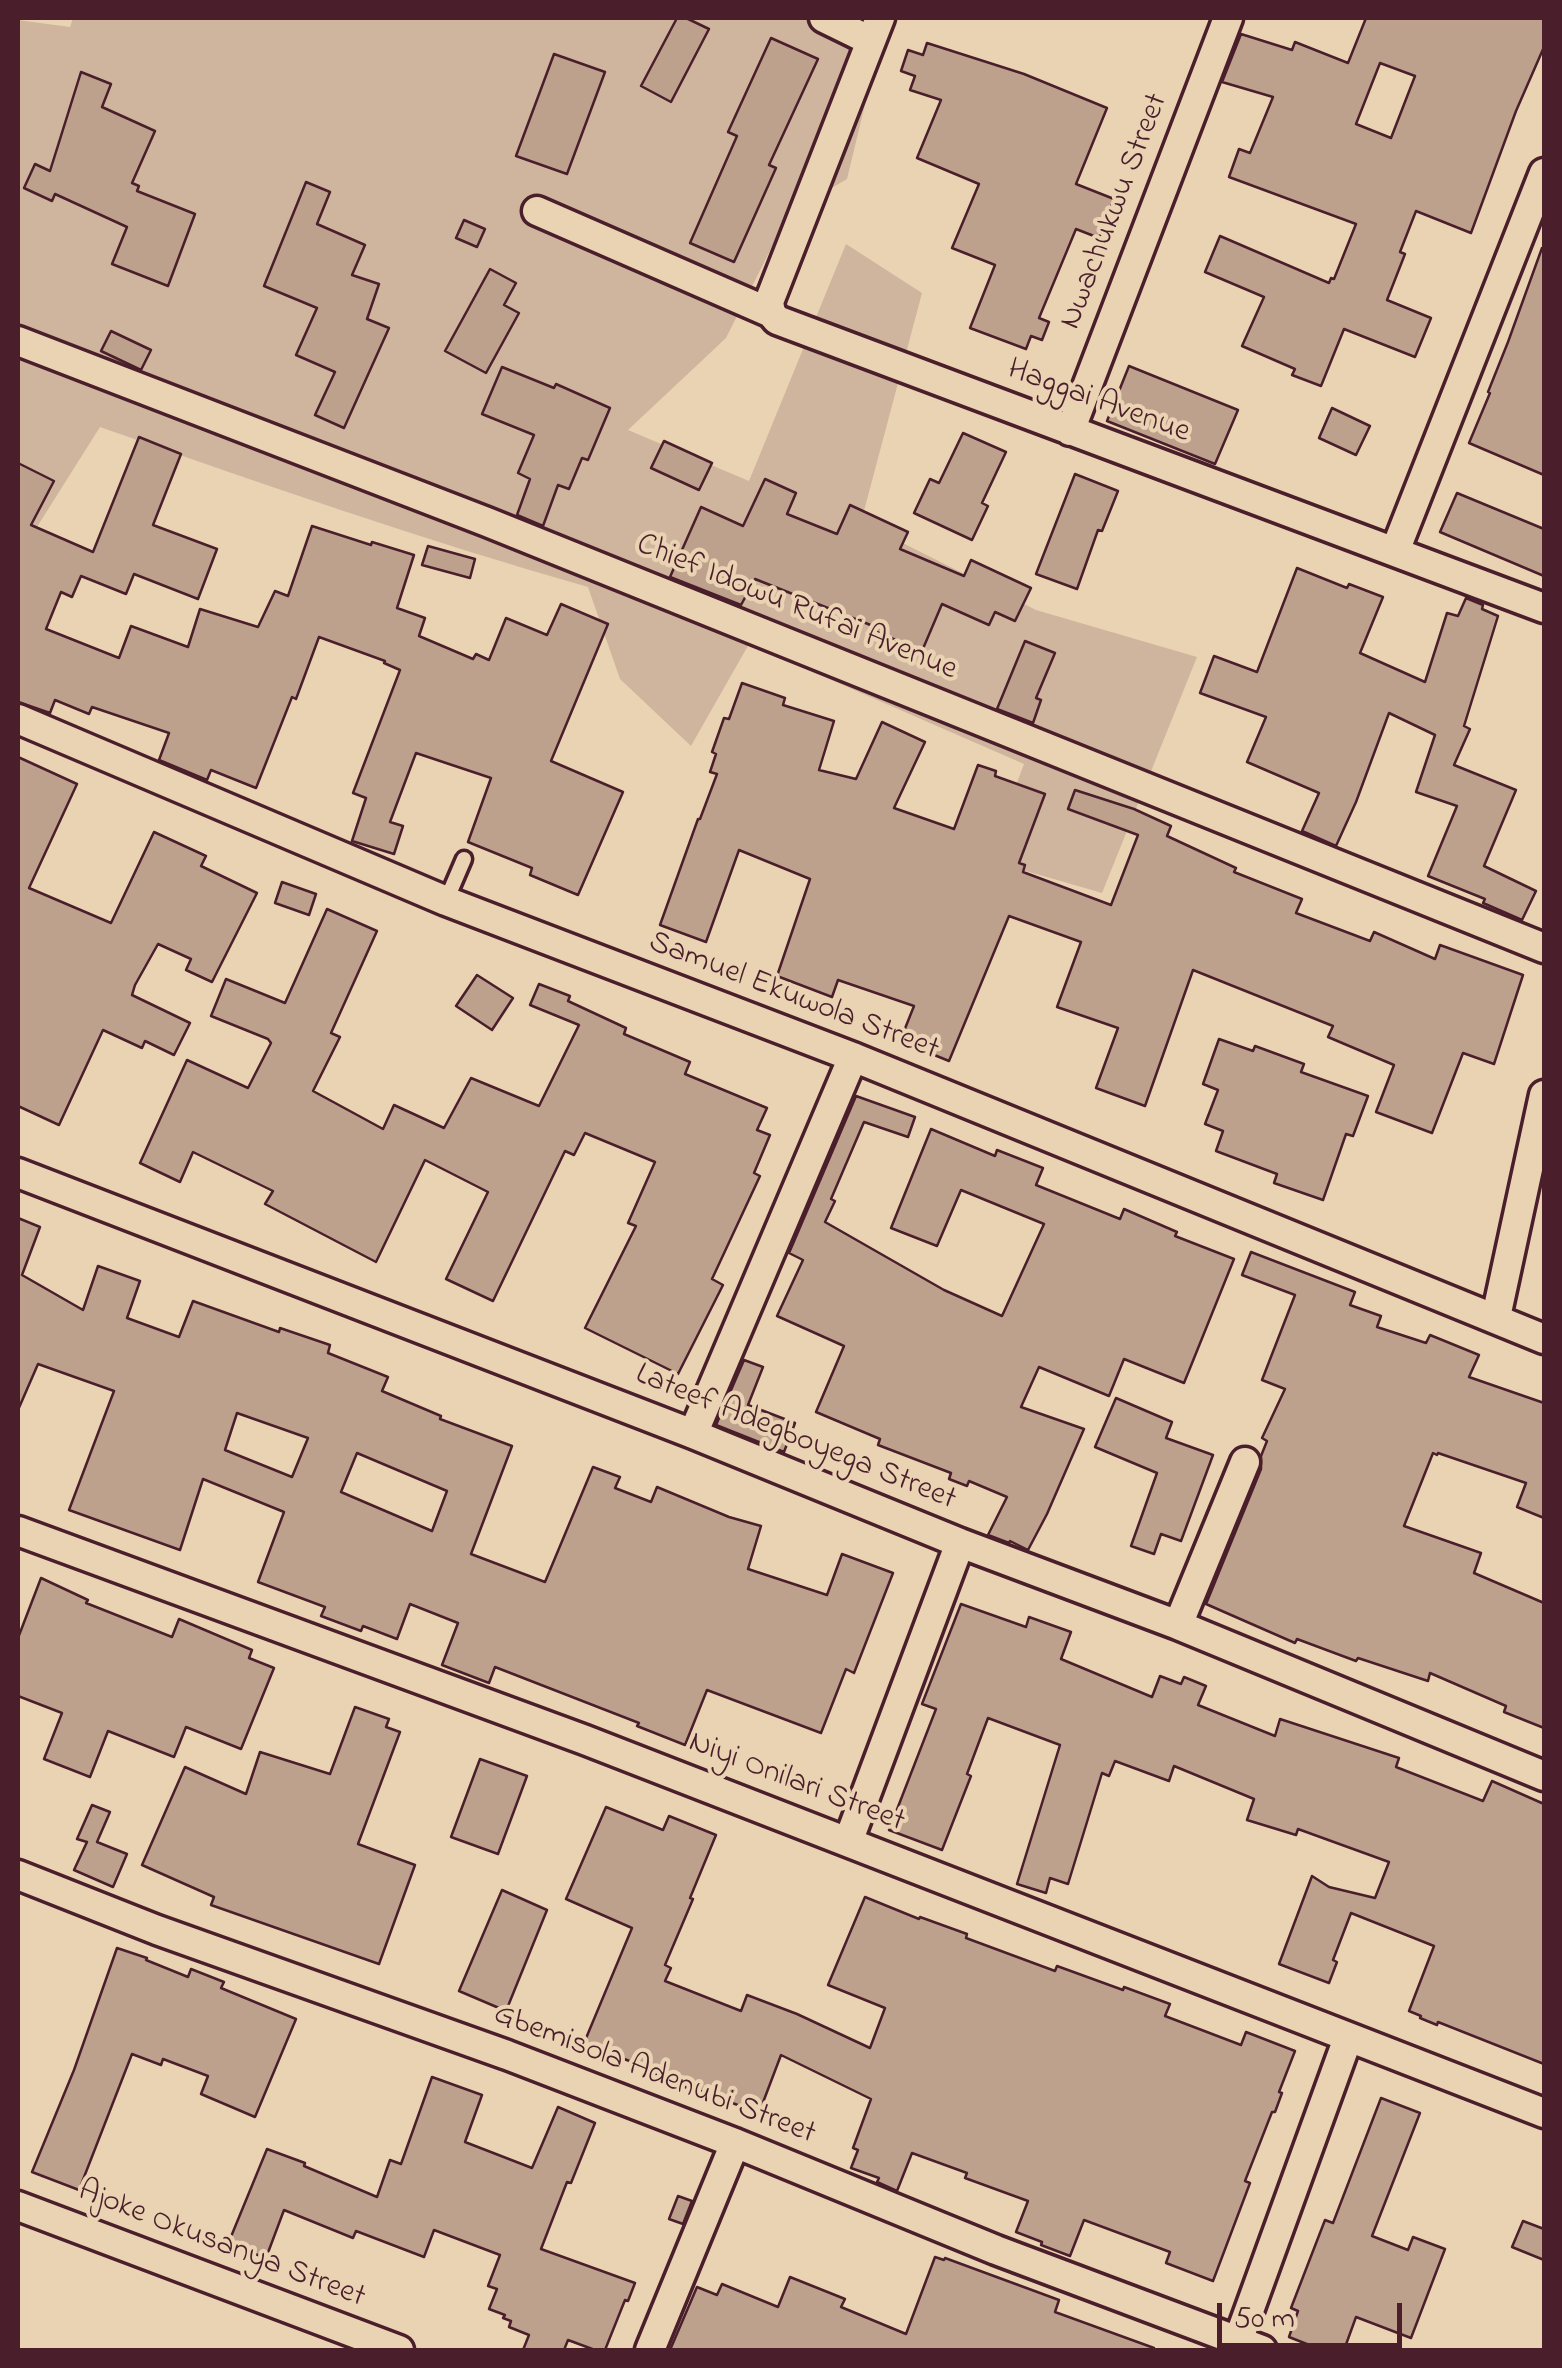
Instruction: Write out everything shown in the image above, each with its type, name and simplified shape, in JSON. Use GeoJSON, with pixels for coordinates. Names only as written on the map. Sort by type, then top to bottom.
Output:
{"type":"FeatureCollection","features":[{"type":"Feature","properties":{"kind":"street"},"geometry":{"type":"LineString","coordinates":[[774,316],[769,302],[876,29],[824,18]]}},
{"type":"Feature","properties":{"kind":"street","name":"Nwachukwu Street"},"geometry":{"type":"LineString","coordinates":[[1070,431],[1228,18]]}},
{"type":"Feature","properties":{"kind":"street"},"geometry":{"type":"LineString","coordinates":[[1395,551],[1544,173]]}},
{"type":"Feature","properties":{"kind":"street","name":"Haggai Avenue"},"geometry":{"type":"LineString","coordinates":[[537,211],[774,316],[1544,608]]}},
{"type":"Feature","properties":{"kind":"street","name":"Chief Idowu Rufai Avenue"},"geometry":{"type":"LineString","coordinates":[[18,341],[524,536],[1544,948]]}},
{"type":"Feature","properties":{"kind":"street","name":"Samuel Ekuwola Street"},"geometry":{"type":"LineString","coordinates":[[18,719],[446,901],[852,1057],[1544,1339]]}},
{"type":"Feature","properties":{"kind":"street"},"geometry":{"type":"LineString","coordinates":[[693,1434],[852,1057]]}},
{"type":"Feature","properties":{"kind":"street"},"geometry":{"type":"LineString","coordinates":[[1496,1317],[1544,1095]]}},
{"type":"Feature","properties":{"kind":"street","name":"Lateef Adegboyega Street"},"geometry":{"type":"LineString","coordinates":[[18,1173],[693,1434],[1544,1776]]}},
{"type":"Feature","properties":{"kind":"street"},"geometry":{"type":"LineString","coordinates":[[1178,1626],[1245,1462]]}},
{"type":"Feature","properties":{"kind":"street","name":"Niyi Onilari Street"},"geometry":{"type":"LineString","coordinates":[[18,1531],[586,1740],[1544,2113]]}},
{"type":"Feature","properties":{"kind":"street"},"geometry":{"type":"LineString","coordinates":[[848,1842],[960,1543]]}},
{"type":"Feature","properties":{"kind":"street","name":"Gbemisola Adenubi Street"},"geometry":{"type":"LineString","coordinates":[[18,1874],[156,1930],[489,2048],[996,2250],[1250,2346]]}},
{"type":"Feature","properties":{"kind":"street"},"geometry":{"type":"LineString","coordinates":[[1250,2346],[1348,2038]]}},
{"type":"Feature","properties":{"kind":"street"},"geometry":{"type":"LineString","coordinates":[[650,2350],[735,2143]]}},
{"type":"Feature","properties":{"kind":"street","name":"Ajoke Okusanya Street"},"geometry":{"type":"LineString","coordinates":[[18,2206],[399,2350]]}},
{"type":"Feature","properties":{"kind":"lane"},"geometry":{"type":"LineString","coordinates":[[446,901],[464,860]]}},
{"type":"Feature","properties":{"kind":"shaded area"},"geometry":{"type":"Polygon","coordinates":[[[73,18],[886,18],[847,179],[789,213],[726,338],[628,430],[749,481],[846,244],[922,293],[861,522],[1036,610],[1197,657],[1102,893],[988,860],[1024,764],[749,644],[691,746],[620,679],[588,587],[404,531],[100,427],[18,557],[18,20],[70,27],[73,18]]]}},
{"type":"Feature","properties":{"kind":"building"},"geometry":{"type":"Polygon","coordinates":[[[677,18],[709,29],[671,102],[641,86],[677,18]]]}},
{"type":"Feature","properties":{"kind":"building"},"geometry":{"type":"Polygon","coordinates":[[[1366,18],[1544,18],[1544,47],[1471,233],[1416,211],[1400,252],[1405,254],[1387,300],[1431,318],[1415,357],[1344,329],[1321,386],[1292,375],[1295,369],[1242,346],[1264,297],[1205,272],[1220,236],[1329,283],[1334,279],[1356,224],[1229,177],[1239,149],[1250,153],[1273,97],[1222,82],[1241,34],[1292,50],[1295,42],[1348,63],[1366,18]],[[1380,63],[1356,124],[1391,138],[1415,76],[1380,63]]]}},
{"type":"Feature","properties":{"kind":"building"},"geometry":{"type":"Polygon","coordinates":[[[771,38],[818,59],[769,165],[776,168],[734,262],[690,243],[737,136],[728,132],[771,38]]]}},
{"type":"Feature","properties":{"kind":"building"},"geometry":{"type":"Polygon","coordinates":[[[927,43],[1024,74],[1107,108],[1076,184],[1114,199],[1099,238],[1076,229],[1039,318],[1049,322],[1042,340],[1031,336],[1026,349],[970,328],[995,265],[952,248],[979,184],[917,158],[941,100],[910,90],[915,76],[901,71],[908,50],[923,55],[927,43]]]}},
{"type":"Feature","properties":{"kind":"building"},"geometry":{"type":"Polygon","coordinates":[[[554,54],[605,72],[567,174],[516,156],[554,54]]]}},
{"type":"Feature","properties":{"kind":"building"},"geometry":{"type":"Polygon","coordinates":[[[81,72],[111,84],[102,107],[155,131],[132,183],[139,186],[137,191],[195,214],[168,286],[112,264],[127,227],[55,194],[52,201],[24,188],[35,164],[50,171],[81,72]]]}},
{"type":"Feature","properties":{"kind":"building"},"geometry":{"type":"Polygon","coordinates":[[[306,182],[330,192],[317,224],[365,245],[352,275],[379,284],[367,319],[389,328],[344,428],[315,415],[335,372],[296,355],[317,308],[264,286],[306,182]]]}},
{"type":"Feature","properties":{"kind":"building"},"geometry":{"type":"Polygon","coordinates":[[[464,220],[485,229],[477,247],[456,238],[464,220]]]}},
{"type":"Feature","properties":{"kind":"building"},"geometry":{"type":"Polygon","coordinates":[[[1544,248],[1544,475],[1469,443],[1544,248]]]}},
{"type":"Feature","properties":{"kind":"building"},"geometry":{"type":"Polygon","coordinates":[[[490,269],[516,283],[504,305],[519,313],[486,373],[445,351],[490,269]]]}},
{"type":"Feature","properties":{"kind":"building"},"geometry":{"type":"Polygon","coordinates":[[[111,331],[151,350],[141,370],[101,351],[111,331]]]}},
{"type":"Feature","properties":{"kind":"building"},"geometry":{"type":"Polygon","coordinates":[[[1129,366],[1238,410],[1215,464],[1107,421],[1129,366]]]}},
{"type":"Feature","properties":{"kind":"building"},"geometry":{"type":"Polygon","coordinates":[[[502,367],[554,388],[556,384],[610,408],[588,460],[582,458],[569,489],[558,485],[543,526],[517,515],[530,479],[518,473],[534,435],[482,414],[502,367]]]}},
{"type":"Feature","properties":{"kind":"building"},"geometry":{"type":"Polygon","coordinates":[[[1332,408],[1370,426],[1356,455],[1319,438],[1332,408]]]}},
{"type":"Feature","properties":{"kind":"building"},"geometry":{"type":"Polygon","coordinates":[[[963,433],[1006,452],[982,503],[988,506],[972,540],[914,513],[930,479],[939,483],[963,433]]]}},
{"type":"Feature","properties":{"kind":"building"},"geometry":{"type":"Polygon","coordinates":[[[139,437],[181,454],[153,525],[217,549],[198,599],[134,574],[126,594],[81,576],[72,597],[61,592],[46,629],[119,658],[131,626],[188,647],[200,609],[258,627],[275,591],[288,596],[312,526],[414,555],[397,608],[425,618],[419,636],[473,659],[476,654],[489,660],[506,618],[547,635],[561,604],[608,624],[551,761],[623,792],[578,895],[530,875],[532,868],[468,842],[491,778],[416,753],[390,822],[403,826],[394,854],[352,841],[366,798],[353,793],[400,670],[319,637],[256,788],[211,770],[207,780],[159,760],[169,733],[92,707],[89,714],[55,700],[50,713],[18,702],[18,463],[54,481],[31,525],[93,552],[139,437]]]}},
{"type":"Feature","properties":{"kind":"building"},"geometry":{"type":"Polygon","coordinates":[[[664,441],[712,463],[699,490],[651,468],[664,441]]]}},
{"type":"Feature","properties":{"kind":"building"},"geometry":{"type":"Polygon","coordinates":[[[1075,474],[1118,491],[1102,531],[1098,530],[1077,589],[1036,574],[1075,474]]]}},
{"type":"Feature","properties":{"kind":"building"},"geometry":{"type":"Polygon","coordinates":[[[765,479],[796,493],[787,514],[837,534],[850,505],[908,532],[900,549],[964,576],[971,560],[1031,588],[1015,621],[995,612],[989,625],[942,604],[922,651],[872,630],[873,626],[755,579],[741,605],[670,577],[701,507],[743,526],[765,479]]]}},
{"type":"Feature","properties":{"kind":"building"},"geometry":{"type":"Polygon","coordinates":[[[1457,493],[1544,529],[1544,576],[1440,532],[1457,493]]]}},
{"type":"Feature","properties":{"kind":"building"},"geometry":{"type":"Polygon","coordinates":[[[428,546],[475,559],[470,578],[422,565],[428,546]]]}},
{"type":"Feature","properties":{"kind":"building"},"geometry":{"type":"Polygon","coordinates":[[[1297,568],[1383,597],[1360,653],[1425,682],[1447,613],[1458,616],[1466,598],[1498,616],[1464,726],[1470,729],[1454,765],[1516,790],[1484,866],[1536,891],[1522,920],[1483,903],[1485,899],[1428,876],[1457,806],[1416,792],[1435,735],[1389,713],[1336,846],[1302,831],[1319,793],[1247,762],[1266,717],[1200,693],[1214,656],[1257,672],[1297,568]]]}},
{"type":"Feature","properties":{"kind":"building"},"geometry":{"type":"Polygon","coordinates":[[[1025,641],[1055,653],[1036,698],[1041,700],[1033,723],[997,709],[1025,641]]]}},
{"type":"Feature","properties":{"kind":"building"},"geometry":{"type":"Polygon","coordinates":[[[742,683],[785,698],[783,705],[834,721],[819,770],[856,779],[882,722],[925,742],[894,808],[954,829],[978,765],[996,771],[995,776],[1045,794],[1019,863],[1025,865],[1023,872],[1111,905],[1138,835],[1068,809],[1075,790],[1171,826],[1167,836],[1236,868],[1234,872],[1302,899],[1296,913],[1370,941],[1374,932],[1435,959],[1440,945],[1523,975],[1494,1064],[1463,1053],[1432,1133],[1376,1112],[1394,1065],[1328,1037],[1333,1026],[1193,970],[1145,1106],[1096,1088],[1118,1028],[1057,1007],[1081,942],[1009,916],[949,1061],[900,1041],[914,1006],[838,980],[832,997],[777,976],[810,879],[739,850],[706,942],[660,925],[717,774],[710,772],[716,754],[712,752],[742,683]]]}},
{"type":"Feature","properties":{"kind":"building"},"geometry":{"type":"Polygon","coordinates":[[[18,757],[77,784],[29,888],[111,923],[154,832],[206,856],[201,866],[257,893],[212,982],[186,970],[191,959],[158,944],[132,995],[190,1023],[174,1055],[145,1041],[142,1048],[103,1030],[59,1125],[18,1106],[18,757]]]}},
{"type":"Feature","properties":{"kind":"building"},"geometry":{"type":"Polygon","coordinates":[[[282,882],[316,894],[309,915],[275,903],[282,882]]]}},
{"type":"Feature","properties":{"kind":"building"},"geometry":{"type":"Polygon","coordinates":[[[327,909],[377,931],[331,1033],[340,1037],[313,1091],[383,1129],[394,1105],[444,1128],[471,1078],[539,1106],[579,1025],[530,1005],[539,984],[570,996],[568,1001],[626,1028],[624,1034],[690,1062],[685,1074],[767,1108],[757,1130],[770,1135],[754,1173],[760,1176],[712,1279],[723,1285],[678,1374],[585,1328],[636,1226],[628,1223],[655,1162],[585,1133],[574,1155],[565,1151],[493,1301],[446,1279],[488,1192],[425,1160],[376,1262],[265,1204],[273,1191],[193,1152],[180,1182],[140,1163],[187,1060],[248,1088],[271,1043],[211,1016],[226,979],[285,1003],[327,909]]]}},
{"type":"Feature","properties":{"kind":"building"},"geometry":{"type":"Polygon","coordinates":[[[477,975],[513,998],[492,1030],[456,1006],[477,975]]]}},
{"type":"Feature","properties":{"kind":"building"},"geometry":{"type":"Polygon","coordinates":[[[1219,1039],[1253,1051],[1255,1046],[1304,1064],[1301,1072],[1368,1096],[1353,1136],[1346,1134],[1323,1200],[1274,1183],[1277,1174],[1216,1151],[1223,1131],[1205,1124],[1218,1090],[1203,1084],[1219,1039]]]}},
{"type":"Feature","properties":{"kind":"building"},"geometry":{"type":"Polygon","coordinates":[[[856,1096],[915,1117],[908,1137],[864,1122],[825,1222],[944,1290],[1002,1316],[1044,1224],[961,1190],[937,1246],[891,1228],[931,1129],[995,1156],[997,1150],[1043,1168],[1036,1185],[1120,1219],[1124,1209],[1177,1232],[1175,1236],[1234,1259],[1184,1383],[1124,1359],[1109,1396],[1039,1367],[1021,1407],[1084,1429],[1028,1550],[988,1535],[1007,1497],[969,1481],[967,1486],[949,1479],[951,1473],[878,1445],[880,1439],[816,1412],[844,1346],[777,1316],[803,1260],[789,1253],[856,1096]]]}},
{"type":"Feature","properties":{"kind":"building"},"geometry":{"type":"Polygon","coordinates":[[[18,1218],[40,1227],[22,1275],[83,1310],[98,1266],[140,1281],[127,1318],[179,1337],[193,1301],[279,1332],[280,1328],[330,1345],[328,1353],[388,1377],[382,1391],[441,1416],[440,1419],[512,1446],[471,1554],[545,1582],[593,1467],[620,1477],[615,1488],[651,1502],[657,1487],[761,1526],[748,1569],[827,1595],[842,1554],[893,1573],[854,1673],[846,1669],[821,1733],[707,1690],[685,1745],[495,1667],[489,1683],[442,1665],[458,1623],[410,1604],[397,1639],[321,1616],[325,1607],[258,1582],[284,1512],[203,1479],[180,1550],[69,1510],[114,1391],[38,1364],[18,1410],[18,1218]],[[237,1413],[225,1450],[292,1477],[308,1438],[237,1413]],[[357,1453],[341,1492],[432,1531],[447,1491],[357,1453]]]}},
{"type":"Feature","properties":{"kind":"building"},"geometry":{"type":"Polygon","coordinates":[[[1251,1252],[1355,1292],[1350,1305],[1381,1316],[1377,1327],[1426,1343],[1430,1335],[1479,1355],[1469,1377],[1544,1403],[1544,1518],[1517,1507],[1526,1483],[1433,1453],[1404,1526],[1481,1553],[1474,1573],[1544,1603],[1544,1728],[1504,1712],[1506,1706],[1430,1673],[1428,1681],[1297,1639],[1295,1643],[1206,1604],[1261,1469],[1267,1441],[1262,1438],[1285,1389],[1262,1380],[1295,1295],[1242,1275],[1251,1252]]]}},
{"type":"Feature","properties":{"kind":"building"},"geometry":{"type":"Polygon","coordinates":[[[744,1360],[763,1367],[748,1405],[795,1423],[784,1452],[716,1425],[744,1360]]]}},
{"type":"Feature","properties":{"kind":"building"},"geometry":{"type":"Polygon","coordinates":[[[1116,1398],[1172,1422],[1166,1438],[1213,1455],[1181,1541],[1161,1534],[1154,1554],[1131,1546],[1157,1473],[1095,1447],[1116,1398]]]}},
{"type":"Feature","properties":{"kind":"building"},"geometry":{"type":"Polygon","coordinates":[[[41,1578],[88,1600],[86,1603],[172,1637],[179,1619],[252,1650],[249,1658],[274,1668],[241,1749],[186,1727],[174,1757],[108,1731],[90,1777],[44,1759],[62,1713],[18,1696],[18,1638],[41,1578]]]}},
{"type":"Feature","properties":{"kind":"building"},"geometry":{"type":"Polygon","coordinates":[[[961,1604],[1026,1627],[1029,1617],[1071,1632],[1061,1659],[1152,1697],[1160,1676],[1181,1684],[1184,1677],[1206,1686],[1198,1705],[1275,1736],[1280,1719],[1399,1758],[1396,1767],[1483,1801],[1492,1781],[1544,1804],[1544,2064],[1409,2011],[1434,1946],[1351,1913],[1333,1960],[1337,1962],[1329,1983],[1279,1964],[1312,1876],[1329,1887],[1375,1898],[1389,1862],[1298,1829],[1296,1835],[1247,1820],[1254,1799],[1174,1766],[1169,1781],[1115,1761],[1109,1776],[1102,1773],[1068,1884],[1050,1878],[1046,1893],[1017,1884],[1060,1745],[988,1718],[967,1774],[971,1776],[942,1850],[889,1830],[936,1709],[922,1704],[961,1604]]]}},
{"type":"Feature","properties":{"kind":"building"},"geometry":{"type":"Polygon","coordinates":[[[355,1707],[389,1719],[386,1727],[400,1732],[358,1844],[415,1865],[379,1964],[211,1905],[214,1897],[142,1865],[185,1767],[246,1794],[260,1752],[330,1774],[355,1707]]]}},
{"type":"Feature","properties":{"kind":"building"},"geometry":{"type":"Polygon","coordinates":[[[480,1759],[527,1776],[498,1854],[451,1837],[480,1759]]]}},
{"type":"Feature","properties":{"kind":"building"},"geometry":{"type":"Polygon","coordinates":[[[92,1805],[110,1812],[97,1842],[127,1854],[113,1887],[74,1870],[87,1842],[77,1839],[92,1805]]]}},
{"type":"Feature","properties":{"kind":"building"},"geometry":{"type":"Polygon","coordinates":[[[606,1807],[663,1830],[669,1816],[716,1835],[665,1965],[671,1968],[665,1981],[741,2011],[747,1995],[870,2048],[885,2008],[828,1985],[865,1897],[1055,1971],[1057,1966],[1170,2004],[1165,2016],[1241,2045],[1246,2032],[1295,2051],[1275,2112],[1245,2181],[1250,2183],[1213,2281],[1166,2263],[1170,2252],[1084,2220],[1070,2256],[1041,2245],[1042,2242],[1016,2232],[1028,2201],[912,2153],[897,2191],[877,2182],[879,2178],[851,2168],[858,2150],[853,2148],[871,2099],[781,2055],[759,2113],[694,2091],[584,2043],[632,1928],[566,1899],[606,1807]]]}},
{"type":"Feature","properties":{"kind":"building"},"geometry":{"type":"Polygon","coordinates":[[[502,1890],[547,1910],[506,2011],[459,1991],[502,1890]]]}},
{"type":"Feature","properties":{"kind":"building"},"geometry":{"type":"Polygon","coordinates":[[[117,1948],[188,1977],[191,1969],[224,1982],[221,1988],[296,2019],[255,2117],[201,2094],[208,2076],[163,2059],[161,2065],[132,2054],[79,2190],[32,2172],[74,2070],[117,1948]]]}},
{"type":"Feature","properties":{"kind":"building"},"geometry":{"type":"Polygon","coordinates":[[[432,2077],[482,2095],[465,2142],[532,2168],[558,2107],[595,2123],[541,2249],[635,2283],[605,2350],[568,2340],[564,2350],[523,2350],[529,2335],[509,2327],[511,2321],[503,2318],[505,2315],[489,2309],[497,2289],[488,2286],[500,2255],[434,2230],[424,2257],[356,2231],[353,2238],[284,2210],[266,2258],[228,2244],[267,2149],[377,2197],[390,2160],[401,2164],[432,2077]]]}},
{"type":"Feature","properties":{"kind":"building"},"geometry":{"type":"Polygon","coordinates":[[[1381,2098],[1420,2113],[1372,2236],[1408,2250],[1413,2237],[1445,2249],[1411,2338],[1356,2317],[1344,2350],[1322,2350],[1289,2337],[1298,2311],[1291,2308],[1325,2220],[1333,2223],[1381,2098]]]}},
{"type":"Feature","properties":{"kind":"building"},"geometry":{"type":"Polygon","coordinates":[[[678,2196],[692,2201],[683,2224],[669,2219],[678,2196]]]}},
{"type":"Feature","properties":{"kind":"building"},"geometry":{"type":"Polygon","coordinates":[[[1523,2221],[1544,2229],[1544,2260],[1512,2247],[1523,2221]]]}},
{"type":"Feature","properties":{"kind":"building"},"geometry":{"type":"Polygon","coordinates":[[[935,2257],[1059,2300],[1055,2312],[1154,2350],[670,2350],[697,2287],[717,2295],[722,2284],[778,2307],[790,2277],[845,2299],[841,2307],[906,2334],[935,2257]]]}}]}
